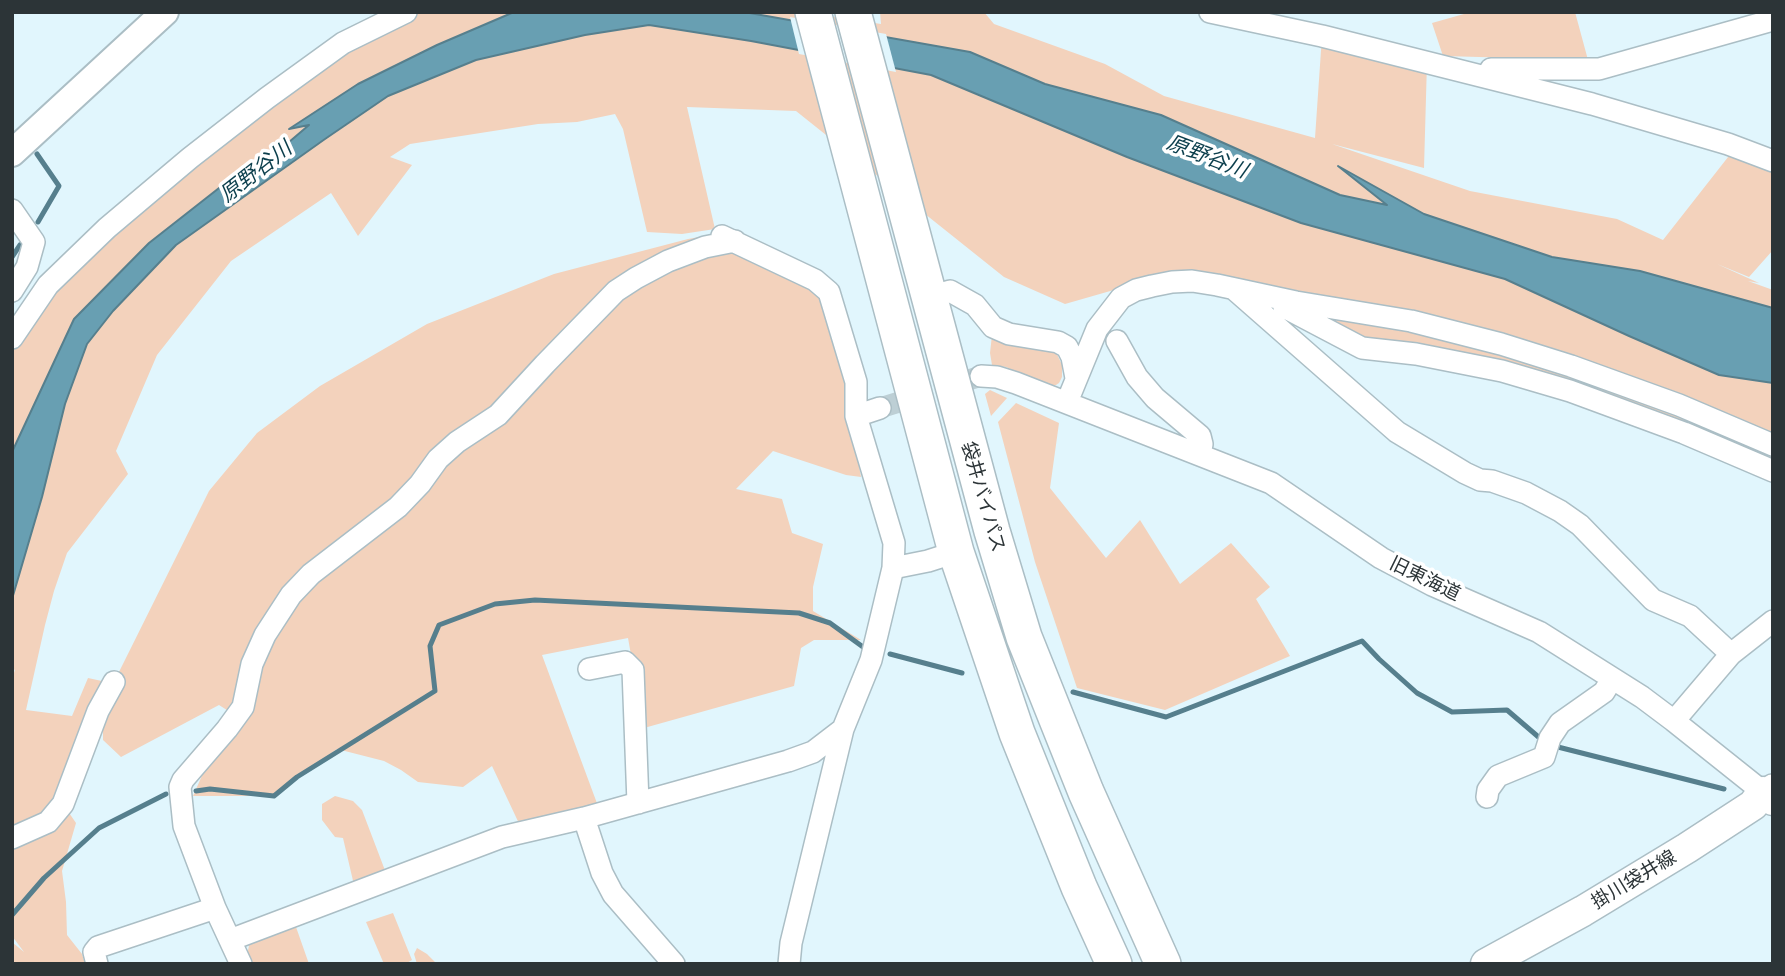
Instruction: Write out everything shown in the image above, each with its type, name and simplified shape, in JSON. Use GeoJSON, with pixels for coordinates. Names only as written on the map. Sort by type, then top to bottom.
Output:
{"type":"FeatureCollection","features":[{"type":"Feature","properties":{"kind":"highway","name":"袋井バイパス"},"geometry":{"type":"LineString","coordinates":[[813,12],[956,552],[1017,733],[1079,887],[1114,964]]}},
{"type":"Feature","properties":{"kind":"highway","name":"袋井バイパス"},"geometry":{"type":"LineString","coordinates":[[853,12],[992,531],[1024,637],[1086,792],[1163,964]]}},
{"type":"Feature","properties":{"kind":"main road","name":"掛川袋井線"},"geometry":{"type":"LineString","coordinates":[[1486,964],[1583,911],[1687,848],[1770,792]]}},
{"type":"Feature","properties":{"kind":"street"},"geometry":{"type":"LineString","coordinates":[[12,338],[48,285],[107,228],[190,158],[343,43],[406,12]]}},
{"type":"Feature","properties":{"kind":"street"},"geometry":{"type":"LineString","coordinates":[[1210,12],[1322,36],[1592,104],[1728,144],[1773,161]]}},
{"type":"Feature","properties":{"kind":"street"},"geometry":{"type":"LineString","coordinates":[[12,153],[155,15]]}},
{"type":"Feature","properties":{"kind":"street"},"geometry":{"type":"LineString","coordinates":[[1456,69],[1599,69],[1773,20]]}},
{"type":"Feature","properties":{"kind":"street"},"geometry":{"type":"LineString","coordinates":[[12,210],[34,242],[27,267],[12,291]]}},
{"type":"Feature","properties":{"kind":"street"},"geometry":{"type":"LineString","coordinates":[[242,964],[215,908],[184,826],[180,787],[243,707],[252,664],[265,635],[291,594],[311,574],[398,507],[420,484],[438,459],[457,442],[498,415],[615,291],[668,261],[724,237],[815,280],[829,292],[856,382],[856,416],[894,543],[893,568],[871,660],[843,729],[791,943],[789,964]]}},
{"type":"Feature","properties":{"kind":"street"},"geometry":{"type":"LineString","coordinates":[[1067,402],[1097,329],[1121,298],[1136,290],[1172,282],[1192,281],[1411,321],[1501,344],[1679,405],[1773,445]]}},
{"type":"Feature","properties":{"kind":"street"},"geometry":{"type":"LineString","coordinates":[[1232,288],[1397,432],[1465,473],[1526,493],[1560,511],[1580,525],[1653,600],[1690,616],[1731,654]]}},
{"type":"Feature","properties":{"kind":"street"},"geometry":{"type":"LineString","coordinates":[[929,297],[950,291],[975,305],[993,327],[1009,334],[1058,342],[1067,347],[1072,357],[1076,378]]}},
{"type":"Feature","properties":{"kind":"street"},"geometry":{"type":"LineString","coordinates":[[1261,294],[1363,348],[1416,354],[1502,371],[1570,391],[1684,433],[1773,471]]}},
{"type":"Feature","properties":{"kind":"street"},"geometry":{"type":"LineString","coordinates":[[1116,341],[1137,377],[1155,398],[1200,436],[1200,455]]}},
{"type":"Feature","properties":{"kind":"street","name":"旧東海道"},"geometry":{"type":"LineString","coordinates":[[981,376],[997,377],[1067,402],[1271,483],[1381,558],[1432,585],[1539,632],[1642,698],[1770,792]]}},
{"type":"Feature","properties":{"kind":"street"},"geometry":{"type":"LineString","coordinates":[[856,416],[880,408]]}},
{"type":"Feature","properties":{"kind":"street"},"geometry":{"type":"LineString","coordinates":[[893,568],[956,552]]}},
{"type":"Feature","properties":{"kind":"street"},"geometry":{"type":"LineString","coordinates":[[1674,721],[1731,654],[1773,621]]}},
{"type":"Feature","properties":{"kind":"street"},"geometry":{"type":"LineString","coordinates":[[589,669],[625,662],[633,670],[638,803]]}},
{"type":"Feature","properties":{"kind":"street"},"geometry":{"type":"LineString","coordinates":[[1487,797],[1488,790],[1498,776],[1544,757],[1548,743],[1560,723],[1604,692],[1612,679]]}},
{"type":"Feature","properties":{"kind":"street"},"geometry":{"type":"LineString","coordinates":[[12,838],[48,822],[63,804],[98,711],[114,682]]}},
{"type":"Feature","properties":{"kind":"street"},"geometry":{"type":"LineString","coordinates":[[230,940],[502,836],[584,818],[788,761],[813,752],[843,729]]}},
{"type":"Feature","properties":{"kind":"street"},"geometry":{"type":"LineString","coordinates":[[584,818],[602,873],[612,894],[674,964]]}},
{"type":"Feature","properties":{"kind":"street"},"geometry":{"type":"LineString","coordinates":[[97,964],[94,952],[98,947],[215,908]]}},
{"type":"Feature","properties":{"kind":"shaded area"},"geometry":{"type":"Polygon","coordinates":[[[417,12],[803,12],[881,24],[880,12],[984,12],[994,24],[1105,64],[1164,96],[1315,138],[1322,36],[1427,62],[1424,168],[1332,144],[1470,191],[1617,219],[1663,240],[1732,152],[1773,170],[1773,250],[1749,277],[1717,264],[1759,283],[1748,281],[1773,290],[1773,470],[1654,417],[1362,348],[1282,305],[1166,275],[1065,304],[1004,277],[796,111],[687,107],[715,229],[682,234],[647,232],[623,129],[615,114],[577,122],[538,124],[410,144],[390,157],[412,165],[358,236],[331,193],[231,261],[157,355],[116,451],[128,474],[67,553],[45,625],[26,710],[72,716],[88,678],[111,683],[63,804],[76,823],[62,871],[67,935],[82,954],[85,964],[12,964],[12,942],[24,952],[12,936],[12,681],[15,669],[12,673],[12,343],[38,299],[133,206],[355,37],[417,12]]]}},
{"type":"Feature","properties":{"kind":"shaded area"},"geometry":{"type":"Polygon","coordinates":[[[1471,12],[1575,12],[1588,60],[1443,56],[1432,23],[1471,12]]]}},
{"type":"Feature","properties":{"kind":"shaded area"},"geometry":{"type":"Polygon","coordinates":[[[721,233],[821,294],[846,390],[861,477],[846,475],[773,451],[736,489],[782,499],[792,533],[823,544],[813,587],[813,611],[861,640],[814,640],[801,648],[794,686],[644,728],[628,638],[542,655],[598,806],[523,832],[492,766],[463,787],[418,782],[384,761],[337,749],[274,796],[193,796],[230,712],[219,705],[121,757],[103,740],[103,727],[114,682],[209,491],[257,433],[320,386],[427,324],[554,274],[721,233]]]}},
{"type":"Feature","properties":{"kind":"shaded area"},"geometry":{"type":"Polygon","coordinates":[[[992,335],[1056,352],[1062,365],[1059,383],[1046,386],[1006,367],[992,365],[992,335]]]}},
{"type":"Feature","properties":{"kind":"shaded area"},"geometry":{"type":"Polygon","coordinates":[[[990,390],[1007,398],[991,416],[985,394],[990,390]]]}},
{"type":"Feature","properties":{"kind":"shaded area"},"geometry":{"type":"Polygon","coordinates":[[[1016,403],[1059,423],[1050,488],[1106,558],[1140,520],[1180,584],[1231,543],[1270,587],[1256,599],[1290,656],[1165,710],[1077,688],[1035,562],[998,422],[1016,403]]]}},
{"type":"Feature","properties":{"kind":"shaded area"},"geometry":{"type":"Polygon","coordinates":[[[335,796],[353,801],[362,810],[386,873],[354,885],[343,838],[335,837],[322,820],[322,804],[335,796]]]}},
{"type":"Feature","properties":{"kind":"shaded area"},"geometry":{"type":"Polygon","coordinates":[[[393,913],[412,960],[405,964],[384,964],[366,922],[393,913]]]}},
{"type":"Feature","properties":{"kind":"shaded area"},"geometry":{"type":"Polygon","coordinates":[[[296,927],[309,964],[252,964],[247,956],[250,940],[296,927]]]}},
{"type":"Feature","properties":{"kind":"shaded area"},"geometry":{"type":"Polygon","coordinates":[[[417,948],[437,964],[417,964],[414,954],[417,948]]]}},
{"type":"Feature","properties":{"kind":"water","name":"原野谷川"},"geometry":{"type":"Polygon","coordinates":[[[514,12],[744,12],[970,52],[1045,84],[1161,115],[1340,195],[1387,205],[1338,166],[1424,214],[1552,257],[1640,271],[1773,308],[1773,383],[1719,375],[1505,279],[1301,223],[1127,157],[931,75],[649,25],[585,35],[476,60],[388,96],[176,245],[113,311],[87,344],[65,404],[42,497],[12,599],[12,452],[74,319],[149,243],[242,170],[268,160],[309,125],[289,129],[358,84],[437,45],[514,12]]]}},
{"type":"Feature","properties":{"kind":"pier"},"geometry":{"type":"Polygon","coordinates":[[[790,17],[886,34],[896,72],[799,54],[790,17]]]}},
{"type":"Feature","properties":{"kind":"waterway"},"geometry":{"type":"LineString","coordinates":[[37,154],[59,186],[38,222]]}},
{"type":"Feature","properties":{"kind":"waterway"},"geometry":{"type":"LineString","coordinates":[[12,257],[20,245]]}},
{"type":"Feature","properties":{"kind":"waterway"},"geometry":{"type":"LineString","coordinates":[[196,791],[210,789],[274,796],[297,777],[435,691],[430,646],[439,625],[495,604],[535,600],[799,613],[830,623],[863,647]]}},
{"type":"Feature","properties":{"kind":"waterway"},"geometry":{"type":"LineString","coordinates":[[1073,692],[1166,717],[1362,641],[1417,693],[1452,712],[1507,710],[1542,740]]}},
{"type":"Feature","properties":{"kind":"waterway"},"geometry":{"type":"LineString","coordinates":[[890,654],[962,673]]}},
{"type":"Feature","properties":{"kind":"waterway"},"geometry":{"type":"LineString","coordinates":[[1554,746],[1724,789]]}},
{"type":"Feature","properties":{"kind":"waterway"},"geometry":{"type":"LineString","coordinates":[[12,915],[44,878],[99,828],[166,794]]}},
{"type":"Feature","properties":{"kind":"tunnel"},"geometry":{"type":"LineString","coordinates":[[880,408],[981,376]]}}]}
